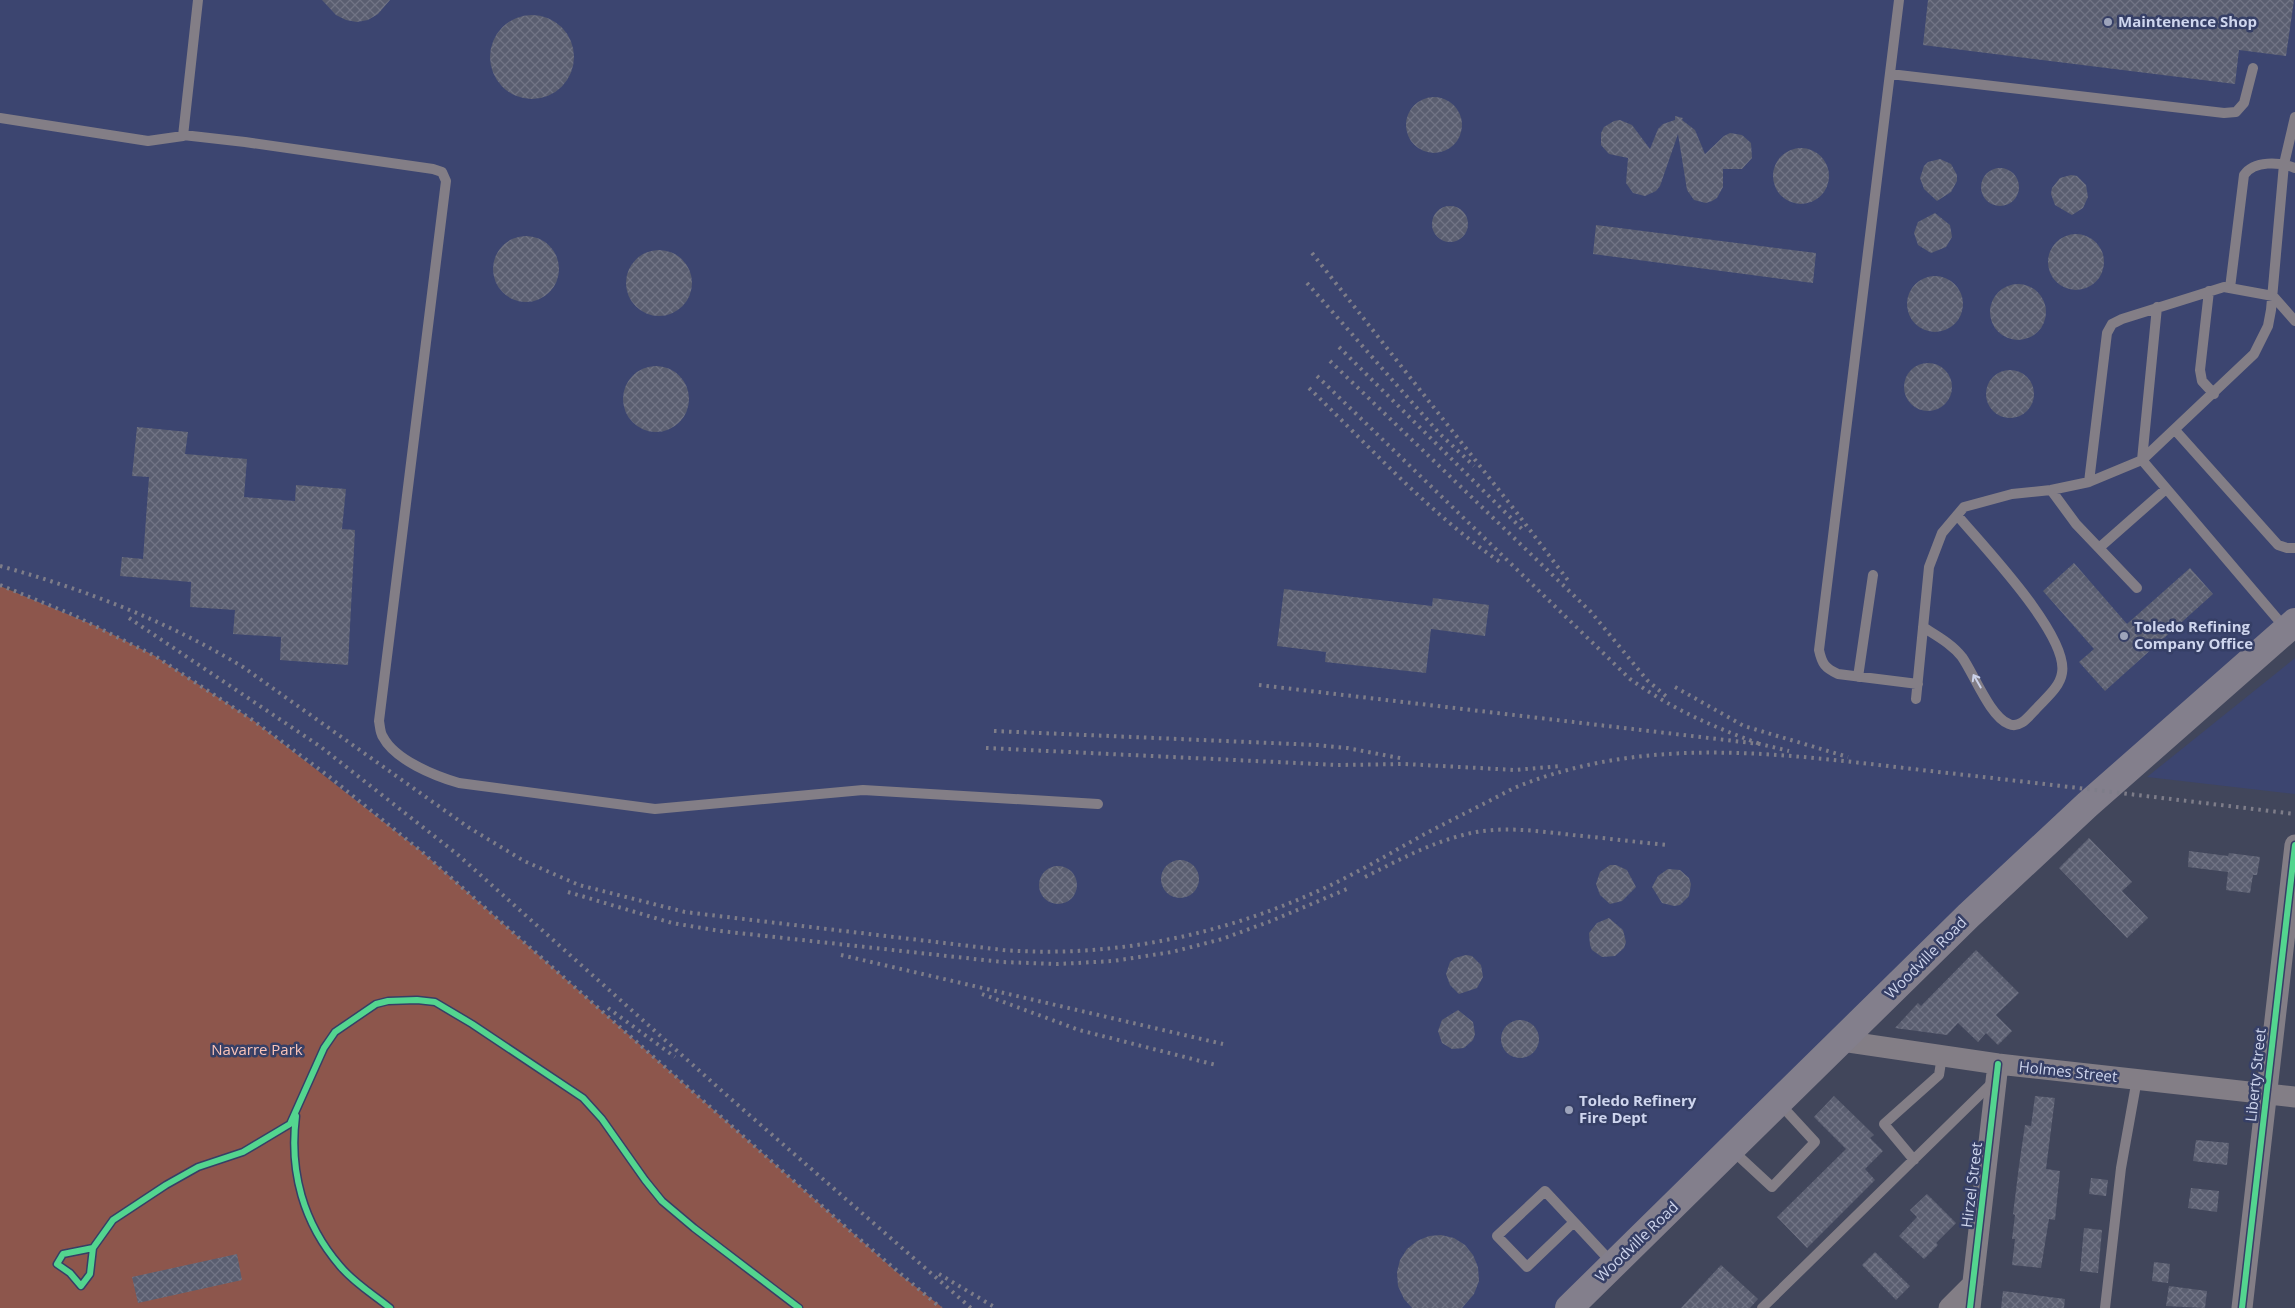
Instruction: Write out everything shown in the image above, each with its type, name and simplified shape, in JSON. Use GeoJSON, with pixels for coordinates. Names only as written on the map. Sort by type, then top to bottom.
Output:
{"type":"FeatureCollection","features":[{"type":"Feature","properties":{"kind":"main road","name":"Woodville Road"},"geometry":{"type":"LineString","coordinates":[[1570,1308],[1968,916],[2086,805],[2292,630]]}},
{"type":"Feature","properties":{"kind":"street","name":"Liberty Street"},"geometry":{"type":"LineString","coordinates":[[2242,1308],[2295,845]]}},
{"type":"Feature","properties":{"kind":"street","name":"Holmes Street"},"geometry":{"type":"LineString","coordinates":[[1842,1041],[1942,1056],[1998,1071],[2138,1080],[2295,1097]]}},
{"type":"Feature","properties":{"kind":"street","name":"Hirzel Street"},"geometry":{"type":"LineString","coordinates":[[1970,1308],[1998,1071]]}},
{"type":"Feature","properties":{"kind":"street"},"geometry":{"type":"LineString","coordinates":[[1949,1308],[1973,1284]]}},
{"type":"Feature","properties":{"kind":"lane"},"geometry":{"type":"LineString","coordinates":[[183,135],[198,0]]}},
{"type":"Feature","properties":{"kind":"lane"},"geometry":{"type":"LineString","coordinates":[[1899,0],[1819,650],[1822,664],[1838,674],[1918,684]]}},
{"type":"Feature","properties":{"kind":"lane"},"geometry":{"type":"LineString","coordinates":[[1890,74],[2224,113],[2236,112],[2244,103],[2253,68]]}},
{"type":"Feature","properties":{"kind":"lane"},"geometry":{"type":"LineString","coordinates":[[1916,699],[1929,568],[1942,533],[1964,507],[1983,500],[2012,494],[2051,490],[2089,482],[2142,460],[2214,394],[2254,354],[2263,340],[2268,326],[2273,296],[2284,164],[2295,117]]}},
{"type":"Feature","properties":{"kind":"lane"},"geometry":{"type":"LineString","coordinates":[[0,118],[148,141],[183,135],[245,142],[433,169],[442,172],[446,181],[379,722],[382,736],[393,749],[414,764],[439,777],[459,783],[655,809],[863,790],[1098,804]]}},
{"type":"Feature","properties":{"kind":"lane"},"geometry":{"type":"LineString","coordinates":[[2230,288],[2244,174],[2248,168],[2258,164],[2284,164],[2295,168]]}},
{"type":"Feature","properties":{"kind":"lane"},"geometry":{"type":"LineString","coordinates":[[2089,482],[2107,334],[2112,324],[2157,307],[2209,291],[2230,288],[2273,296],[2295,321]]}},
{"type":"Feature","properties":{"kind":"lane"},"geometry":{"type":"LineString","coordinates":[[2209,291],[2200,370],[2202,381],[2214,394]]}},
{"type":"Feature","properties":{"kind":"lane"},"geometry":{"type":"LineString","coordinates":[[2157,307],[2142,460],[2292,630]]}},
{"type":"Feature","properties":{"kind":"lane"},"geometry":{"type":"LineString","coordinates":[[2175,430],[2278,545],[2295,548]]}},
{"type":"Feature","properties":{"kind":"lane"},"geometry":{"type":"LineString","coordinates":[[2099,548],[2166,489]]}},
{"type":"Feature","properties":{"kind":"lane"},"geometry":{"type":"LineString","coordinates":[[2051,490],[2076,524],[2137,588]]}},
{"type":"Feature","properties":{"kind":"lane"},"geometry":{"type":"LineString","coordinates":[[1923,627],[1948,643],[1961,655],[1997,715],[2011,725],[2018,726],[2026,719],[2056,688],[2062,674],[2063,660],[2055,641],[2035,608],[1957,515]]}},
{"type":"Feature","properties":{"kind":"lane"},"geometry":{"type":"LineString","coordinates":[[1858,677],[1873,575]]}},
{"type":"Feature","properties":{"kind":"lane"},"geometry":{"type":"LineString","coordinates":[[1914,1160],[1884,1124],[1939,1074],[1942,1056]]}},
{"type":"Feature","properties":{"kind":"lane"},"geometry":{"type":"LineString","coordinates":[[1762,1308],[1914,1160],[1998,1071]]}},
{"type":"Feature","properties":{"kind":"lane"},"geometry":{"type":"LineString","coordinates":[[2105,1308],[2121,1168],[2138,1080]]}},
{"type":"Feature","properties":{"kind":"lane"},"geometry":{"type":"LineString","coordinates":[[1731,1149],[1772,1187],[1815,1142],[1779,1103]]}},
{"type":"Feature","properties":{"kind":"lane"},"geometry":{"type":"LineString","coordinates":[[1574,1222],[1527,1267],[1497,1236],[1545,1191],[1574,1222],[1614,1265]]}},
{"type":"Feature","properties":{"kind":"shaded area"},"geometry":{"type":"Polygon","coordinates":[[[0,0],[2295,0],[2295,620],[1573,1308],[942,1308],[14,590],[0,586],[0,0]]]}},
{"type":"Feature","properties":{"kind":"shaded area"},"geometry":{"type":"Polygon","coordinates":[[[2295,658],[2295,794],[2147,777],[2295,658]]]}},
{"type":"Feature","properties":{"kind":"green space","name":"Navarre Park"},"geometry":{"type":"Polygon","coordinates":[[[0,586],[96,626],[155,656],[254,721],[421,851],[898,1273],[943,1308],[0,1308],[0,586]]]}},
{"type":"Feature","properties":{"kind":"building"},"geometry":{"type":"Polygon","coordinates":[[[322,0],[390,0],[378,14],[368,20],[357,22],[346,20],[336,15],[322,0]]]}},
{"type":"Feature","properties":{"kind":"building","name":"Maintenence Shop"},"geometry":{"type":"Polygon","coordinates":[[[1928,0],[2294,0],[2286,56],[2239,50],[2235,84],[1923,45],[1928,0]]]}},
{"type":"Feature","properties":{"kind":"building"},"geometry":{"type":"Polygon","coordinates":[[[532,15],[555,22],[567,34],[574,57],[567,80],[555,92],[532,99],[509,92],[497,80],[490,57],[497,34],[509,22],[532,15]]]}},
{"type":"Feature","properties":{"kind":"building"},"geometry":{"type":"Polygon","coordinates":[[[1434,97],[1445,99],[1454,105],[1460,114],[1462,125],[1460,136],[1454,145],[1445,151],[1434,153],[1423,151],[1414,145],[1408,136],[1406,125],[1408,114],[1414,105],[1423,99],[1434,97]]]}},
{"type":"Feature","properties":{"kind":"building"},"geometry":{"type":"Polygon","coordinates":[[[1675,116],[1683,118],[1682,120],[1695,130],[1705,154],[1724,136],[1730,133],[1742,135],[1751,143],[1752,158],[1742,169],[1723,169],[1723,187],[1717,198],[1712,201],[1706,203],[1694,200],[1687,190],[1678,134],[1660,186],[1656,191],[1645,196],[1633,193],[1626,183],[1628,158],[1609,154],[1601,145],[1601,133],[1604,127],[1620,120],[1632,125],[1650,149],[1658,129],[1663,124],[1675,120],[1675,116]]]}},
{"type":"Feature","properties":{"kind":"building"},"geometry":{"type":"Polygon","coordinates":[[[1801,148],[1812,150],[1821,156],[1827,165],[1829,176],[1827,187],[1821,196],[1812,202],[1801,204],[1790,202],[1781,196],[1775,187],[1773,176],[1775,165],[1781,156],[1790,150],[1801,148]]]}},
{"type":"Feature","properties":{"kind":"building"},"geometry":{"type":"Polygon","coordinates":[[[1940,159],[1951,164],[1957,175],[1957,181],[1951,192],[1937,201],[1924,189],[1920,178],[1924,166],[1928,162],[1940,159]]]}},
{"type":"Feature","properties":{"kind":"building"},"geometry":{"type":"Polygon","coordinates":[[[2000,168],[2013,174],[2019,187],[2013,200],[2000,206],[1987,200],[1981,187],[1987,174],[2000,168]]]}},
{"type":"Feature","properties":{"kind":"building"},"geometry":{"type":"Polygon","coordinates":[[[2071,175],[2077,176],[2086,185],[2088,197],[2083,208],[2072,215],[2055,205],[2051,194],[2052,188],[2060,178],[2071,175]]]}},
{"type":"Feature","properties":{"kind":"building"},"geometry":{"type":"Polygon","coordinates":[[[1450,206],[1457,207],[1463,211],[1467,217],[1467,231],[1463,237],[1457,241],[1450,242],[1443,241],[1437,237],[1433,231],[1432,224],[1433,217],[1437,211],[1443,207],[1450,206]]]}},
{"type":"Feature","properties":{"kind":"building"},"geometry":{"type":"Polygon","coordinates":[[[1935,213],[1950,225],[1952,237],[1946,247],[1931,253],[1918,245],[1914,233],[1918,222],[1935,213]]]}},
{"type":"Feature","properties":{"kind":"building"},"geometry":{"type":"Polygon","coordinates":[[[1596,225],[1816,253],[1813,283],[1593,254],[1596,225]]]}},
{"type":"Feature","properties":{"kind":"building"},"geometry":{"type":"Polygon","coordinates":[[[2076,234],[2087,236],[2096,242],[2102,251],[2104,262],[2102,273],[2096,282],[2087,288],[2076,290],[2065,288],[2056,282],[2050,273],[2048,262],[2050,251],[2056,242],[2065,236],[2076,234]]]}},
{"type":"Feature","properties":{"kind":"building"},"geometry":{"type":"Polygon","coordinates":[[[526,236],[539,239],[549,246],[556,256],[559,269],[556,282],[549,292],[539,299],[526,302],[513,299],[503,292],[496,282],[493,269],[496,256],[503,246],[513,239],[526,236]]]}},
{"type":"Feature","properties":{"kind":"building"},"geometry":{"type":"Polygon","coordinates":[[[659,250],[672,253],[682,260],[689,270],[692,283],[689,296],[682,306],[672,313],[659,316],[646,313],[636,306],[629,296],[626,283],[629,270],[636,260],[646,253],[659,250]]]}},
{"type":"Feature","properties":{"kind":"building"},"geometry":{"type":"Polygon","coordinates":[[[1935,276],[1946,278],[1955,284],[1961,293],[1963,304],[1961,315],[1955,324],[1946,330],[1935,332],[1924,330],[1915,324],[1909,315],[1907,304],[1909,293],[1915,284],[1924,278],[1935,276]]]}},
{"type":"Feature","properties":{"kind":"building"},"geometry":{"type":"Polygon","coordinates":[[[2018,284],[2029,286],[2038,292],[2044,301],[2046,312],[2044,323],[2038,332],[2029,338],[2018,340],[2007,338],[1998,332],[1992,323],[1990,312],[1992,301],[1998,292],[2007,286],[2018,284]]]}},
{"type":"Feature","properties":{"kind":"building"},"geometry":{"type":"Polygon","coordinates":[[[1923,363],[1933,363],[1942,367],[1948,373],[1952,387],[1948,401],[1942,407],[1933,411],[1923,411],[1914,407],[1908,401],[1904,392],[1904,382],[1908,373],[1914,367],[1923,363]]]}},
{"type":"Feature","properties":{"kind":"building"},"geometry":{"type":"Polygon","coordinates":[[[656,366],[669,369],[679,376],[686,386],[689,399],[686,412],[679,422],[669,429],[656,432],[643,429],[633,422],[626,412],[623,399],[626,386],[633,376],[643,369],[656,366]]]}},
{"type":"Feature","properties":{"kind":"building"},"geometry":{"type":"Polygon","coordinates":[[[2005,370],[2015,370],[2024,374],[2030,380],[2034,394],[2030,408],[2024,414],[2015,418],[2005,418],[1996,414],[1990,408],[1986,399],[1986,389],[1990,380],[1996,374],[2005,370]]]}},
{"type":"Feature","properties":{"kind":"building"},"geometry":{"type":"Polygon","coordinates":[[[137,427],[188,432],[185,454],[247,459],[244,497],[295,501],[296,485],[346,489],[342,529],[355,530],[348,665],[280,660],[281,637],[233,634],[235,610],[190,607],[191,582],[120,576],[122,557],[143,559],[149,477],[132,476],[137,427]]]}},
{"type":"Feature","properties":{"kind":"building","name":"Toledo Refining Company Office"},"geometry":{"type":"Polygon","coordinates":[[[2074,563],[2127,624],[2190,568],[2213,594],[2105,691],[2079,662],[2094,649],[2043,591],[2074,563]]]}},
{"type":"Feature","properties":{"kind":"building"},"geometry":{"type":"Polygon","coordinates":[[[1284,589],[1432,606],[1433,598],[1489,605],[1485,636],[1431,629],[1426,673],[1325,662],[1326,652],[1277,646],[1284,589]]]}},
{"type":"Feature","properties":{"kind":"building"},"geometry":{"type":"Polygon","coordinates":[[[2089,838],[2132,882],[2122,891],[2148,918],[2127,938],[2059,868],[2089,838]]]}},
{"type":"Feature","properties":{"kind":"building"},"geometry":{"type":"Polygon","coordinates":[[[2189,851],[2228,856],[2229,853],[2260,857],[2257,875],[2253,875],[2250,893],[2226,890],[2228,872],[2188,867],[2189,851]]]}},
{"type":"Feature","properties":{"kind":"building"},"geometry":{"type":"Polygon","coordinates":[[[1180,860],[1193,866],[1199,879],[1193,892],[1180,898],[1167,892],[1161,879],[1167,866],[1180,860]]]}},
{"type":"Feature","properties":{"kind":"building"},"geometry":{"type":"Polygon","coordinates":[[[1610,865],[1616,865],[1627,870],[1636,887],[1622,901],[1610,904],[1600,895],[1596,884],[1600,872],[1610,865]]]}},
{"type":"Feature","properties":{"kind":"building"},"geometry":{"type":"Polygon","coordinates":[[[1058,866],[1071,872],[1077,885],[1071,898],[1058,904],[1045,898],[1039,885],[1045,872],[1058,866]]]}},
{"type":"Feature","properties":{"kind":"building"},"geometry":{"type":"Polygon","coordinates":[[[1668,869],[1680,870],[1689,878],[1691,884],[1689,896],[1680,905],[1674,906],[1662,903],[1652,887],[1658,876],[1668,869]]]}},
{"type":"Feature","properties":{"kind":"building"},"geometry":{"type":"Polygon","coordinates":[[[1609,918],[1623,930],[1626,942],[1624,948],[1615,956],[1602,957],[1592,950],[1589,933],[1597,923],[1609,918]]]}},
{"type":"Feature","properties":{"kind":"building"},"geometry":{"type":"Polygon","coordinates":[[[1976,950],[2019,993],[1996,1015],[2012,1031],[1998,1045],[1986,1033],[1978,1042],[1958,1023],[1947,1035],[1895,1028],[1918,1003],[1921,1006],[1976,950]]]}},
{"type":"Feature","properties":{"kind":"building"},"geometry":{"type":"Polygon","coordinates":[[[1466,955],[1472,956],[1481,965],[1483,977],[1477,988],[1459,994],[1450,985],[1446,974],[1450,962],[1455,958],[1466,955]]]}},
{"type":"Feature","properties":{"kind":"building"},"geometry":{"type":"Polygon","coordinates":[[[1458,1010],[1473,1022],[1475,1034],[1473,1040],[1464,1048],[1452,1049],[1442,1043],[1438,1031],[1442,1020],[1458,1010]]]}},
{"type":"Feature","properties":{"kind":"building"},"geometry":{"type":"Polygon","coordinates":[[[1520,1020],[1533,1026],[1539,1039],[1533,1052],[1520,1058],[1507,1052],[1501,1039],[1507,1026],[1520,1020]]]}},
{"type":"Feature","properties":{"kind":"building"},"geometry":{"type":"Polygon","coordinates":[[[1834,1096],[1874,1135],[1870,1138],[1883,1151],[1865,1169],[1875,1180],[1807,1248],[1777,1217],[1846,1149],[1814,1117],[1834,1096]]]}},
{"type":"Feature","properties":{"kind":"building"},"geometry":{"type":"Polygon","coordinates":[[[2035,1096],[2055,1098],[2046,1169],[2060,1171],[2055,1220],[2049,1219],[2041,1268],[2012,1265],[2015,1239],[2012,1239],[2015,1215],[2013,1214],[2019,1166],[2025,1125],[2031,1126],[2035,1096]]]}},
{"type":"Feature","properties":{"kind":"building"},"geometry":{"type":"Polygon","coordinates":[[[2196,1140],[2229,1143],[2227,1165],[2193,1161],[2196,1140]]]}},
{"type":"Feature","properties":{"kind":"building"},"geometry":{"type":"Polygon","coordinates":[[[2091,1178],[2108,1180],[2106,1196],[2089,1194],[2091,1178]]]}},
{"type":"Feature","properties":{"kind":"building"},"geometry":{"type":"Polygon","coordinates":[[[2191,1188],[2219,1191],[2217,1212],[2188,1208],[2191,1188]]]}},
{"type":"Feature","properties":{"kind":"building"},"geometry":{"type":"Polygon","coordinates":[[[1927,1194],[1956,1223],[1936,1243],[1938,1245],[1924,1259],[1899,1236],[1917,1217],[1910,1210],[1927,1194]]]}},
{"type":"Feature","properties":{"kind":"building"},"geometry":{"type":"Polygon","coordinates":[[[2084,1228],[2102,1230],[2098,1273],[2080,1271],[2084,1228]]]}},
{"type":"Feature","properties":{"kind":"building"},"geometry":{"type":"Polygon","coordinates":[[[1441,1235],[1454,1238],[1465,1245],[1473,1255],[1478,1267],[1479,1281],[1474,1294],[1462,1308],[1412,1308],[1404,1299],[1398,1286],[1397,1272],[1400,1260],[1407,1249],[1417,1241],[1429,1236],[1441,1235]]]}},
{"type":"Feature","properties":{"kind":"building"},"geometry":{"type":"Polygon","coordinates":[[[1875,1252],[1910,1286],[1896,1300],[1862,1265],[1875,1252]]]}},
{"type":"Feature","properties":{"kind":"building"},"geometry":{"type":"Polygon","coordinates":[[[237,1254],[242,1280],[138,1303],[132,1277],[237,1254]]]}},
{"type":"Feature","properties":{"kind":"building"},"geometry":{"type":"Polygon","coordinates":[[[2154,1262],[2170,1264],[2168,1283],[2152,1281],[2154,1262]]]}},
{"type":"Feature","properties":{"kind":"building"},"geometry":{"type":"Polygon","coordinates":[[[1721,1265],[1758,1299],[1750,1308],[1681,1308],[1721,1265]]]}},
{"type":"Feature","properties":{"kind":"building"},"geometry":{"type":"Polygon","coordinates":[[[2169,1286],[2207,1291],[2205,1308],[2166,1306],[2169,1286]]]}},
{"type":"Feature","properties":{"kind":"building"},"geometry":{"type":"Polygon","coordinates":[[[2003,1291],[2065,1299],[2064,1308],[2001,1308],[2003,1291]]]}},
{"type":"Feature","properties":{"kind":"railway"},"geometry":{"type":"LineString","coordinates":[[1312,253],[1570,583]]}},
{"type":"Feature","properties":{"kind":"railway"},"geometry":{"type":"LineString","coordinates":[[1307,283],[1439,433],[1474,466]]}},
{"type":"Feature","properties":{"kind":"railway"},"geometry":{"type":"LineString","coordinates":[[1339,347],[1525,532]]}},
{"type":"Feature","properties":{"kind":"railway"},"geometry":{"type":"LineString","coordinates":[[1330,361],[1591,612],[1647,680],[1668,698]]}},
{"type":"Feature","properties":{"kind":"railway"},"geometry":{"type":"LineString","coordinates":[[1317,376],[1630,679],[1692,716],[1760,744]]}},
{"type":"Feature","properties":{"kind":"railway"},"geometry":{"type":"LineString","coordinates":[[1309,388],[1426,503],[1503,564]]}},
{"type":"Feature","properties":{"kind":"railway"},"geometry":{"type":"LineString","coordinates":[[0,566],[94,596],[186,635],[243,667],[468,827],[524,861],[579,885],[685,912],[1003,950],[1042,952],[1082,951],[1121,947],[1198,933],[1235,922],[1273,910],[1309,895],[1514,788],[1567,770],[1621,759],[1675,754],[1784,755],[2295,814]]}},
{"type":"Feature","properties":{"kind":"railway"},"geometry":{"type":"LineString","coordinates":[[0,585],[73,615],[155,656],[254,721],[327,775],[421,851],[856,1236],[941,1308]]}},
{"type":"Feature","properties":{"kind":"railway"},"geometry":{"type":"LineString","coordinates":[[129,618],[321,747],[457,854],[731,1099],[971,1308]]}},
{"type":"Feature","properties":{"kind":"railway"},"geometry":{"type":"LineString","coordinates":[[1259,685],[1760,744],[1789,751]]}},
{"type":"Feature","properties":{"kind":"railway"},"geometry":{"type":"LineString","coordinates":[[1675,687],[1744,726],[1848,757]]}},
{"type":"Feature","properties":{"kind":"railway"},"geometry":{"type":"LineString","coordinates":[[994,731],[1317,745],[1347,748],[1405,759]]}},
{"type":"Feature","properties":{"kind":"railway"},"geometry":{"type":"LineString","coordinates":[[986,748],[1338,765],[1405,764],[1515,770],[1561,766]]}},
{"type":"Feature","properties":{"kind":"railway"},"geometry":{"type":"LineString","coordinates":[[1365,877],[1437,843],[1463,835],[1490,830],[1531,831],[1668,845]]}},
{"type":"Feature","properties":{"kind":"railway"},"geometry":{"type":"LineString","coordinates":[[568,892],[672,923],[720,931],[1002,962],[1058,964],[1113,961],[1172,952],[1222,939],[1347,889]]}},
{"type":"Feature","properties":{"kind":"railway"},"geometry":{"type":"LineString","coordinates":[[841,955],[1223,1044]]}},
{"type":"Feature","properties":{"kind":"railway"},"geometry":{"type":"LineString","coordinates":[[982,994],[1079,1030],[1216,1065]]}},
{"type":"Feature","properties":{"kind":"railway"},"geometry":{"type":"LineString","coordinates":[[608,1008],[675,1057]]}},
{"type":"Feature","properties":{"kind":"railway"},"geometry":{"type":"LineString","coordinates":[[939,1274],[996,1308]]}},
{"type":"Feature","properties":{"kind":"cycle path"},"geometry":{"type":"LineString","coordinates":[[2242,1308],[2295,845]]}},
{"type":"Feature","properties":{"kind":"cycle path"},"geometry":{"type":"LineString","coordinates":[[93,1248],[63,1254],[57,1264],[70,1273],[81,1286],[90,1274],[93,1248],[113,1220],[166,1185],[198,1167],[243,1152],[290,1124],[324,1048],[335,1032],[376,1004],[388,1001],[417,1000],[435,1002],[472,1024],[583,1098],[602,1119],[662,1201],[694,1228],[799,1308]]}},
{"type":"Feature","properties":{"kind":"cycle path"},"geometry":{"type":"LineString","coordinates":[[1970,1308],[1998,1064]]}},
{"type":"Feature","properties":{"kind":"cycle path"},"geometry":{"type":"LineString","coordinates":[[296,1116],[294,1136],[297,1176],[308,1214],[327,1249],[345,1272],[390,1308]]}},
{"type":"Feature","properties":{"kind":"place","name":"Maintenence Shop"},"geometry":{"type":"Point","coordinates":[2108,22]}},
{"type":"Feature","properties":{"kind":"place","name":"Toledo Refining Company Office"},"geometry":{"type":"Point","coordinates":[2124,636]}},
{"type":"Feature","properties":{"kind":"place","name":"Toledo Refinery Fire Dept"},"geometry":{"type":"Point","coordinates":[1569,1110]}}]}
